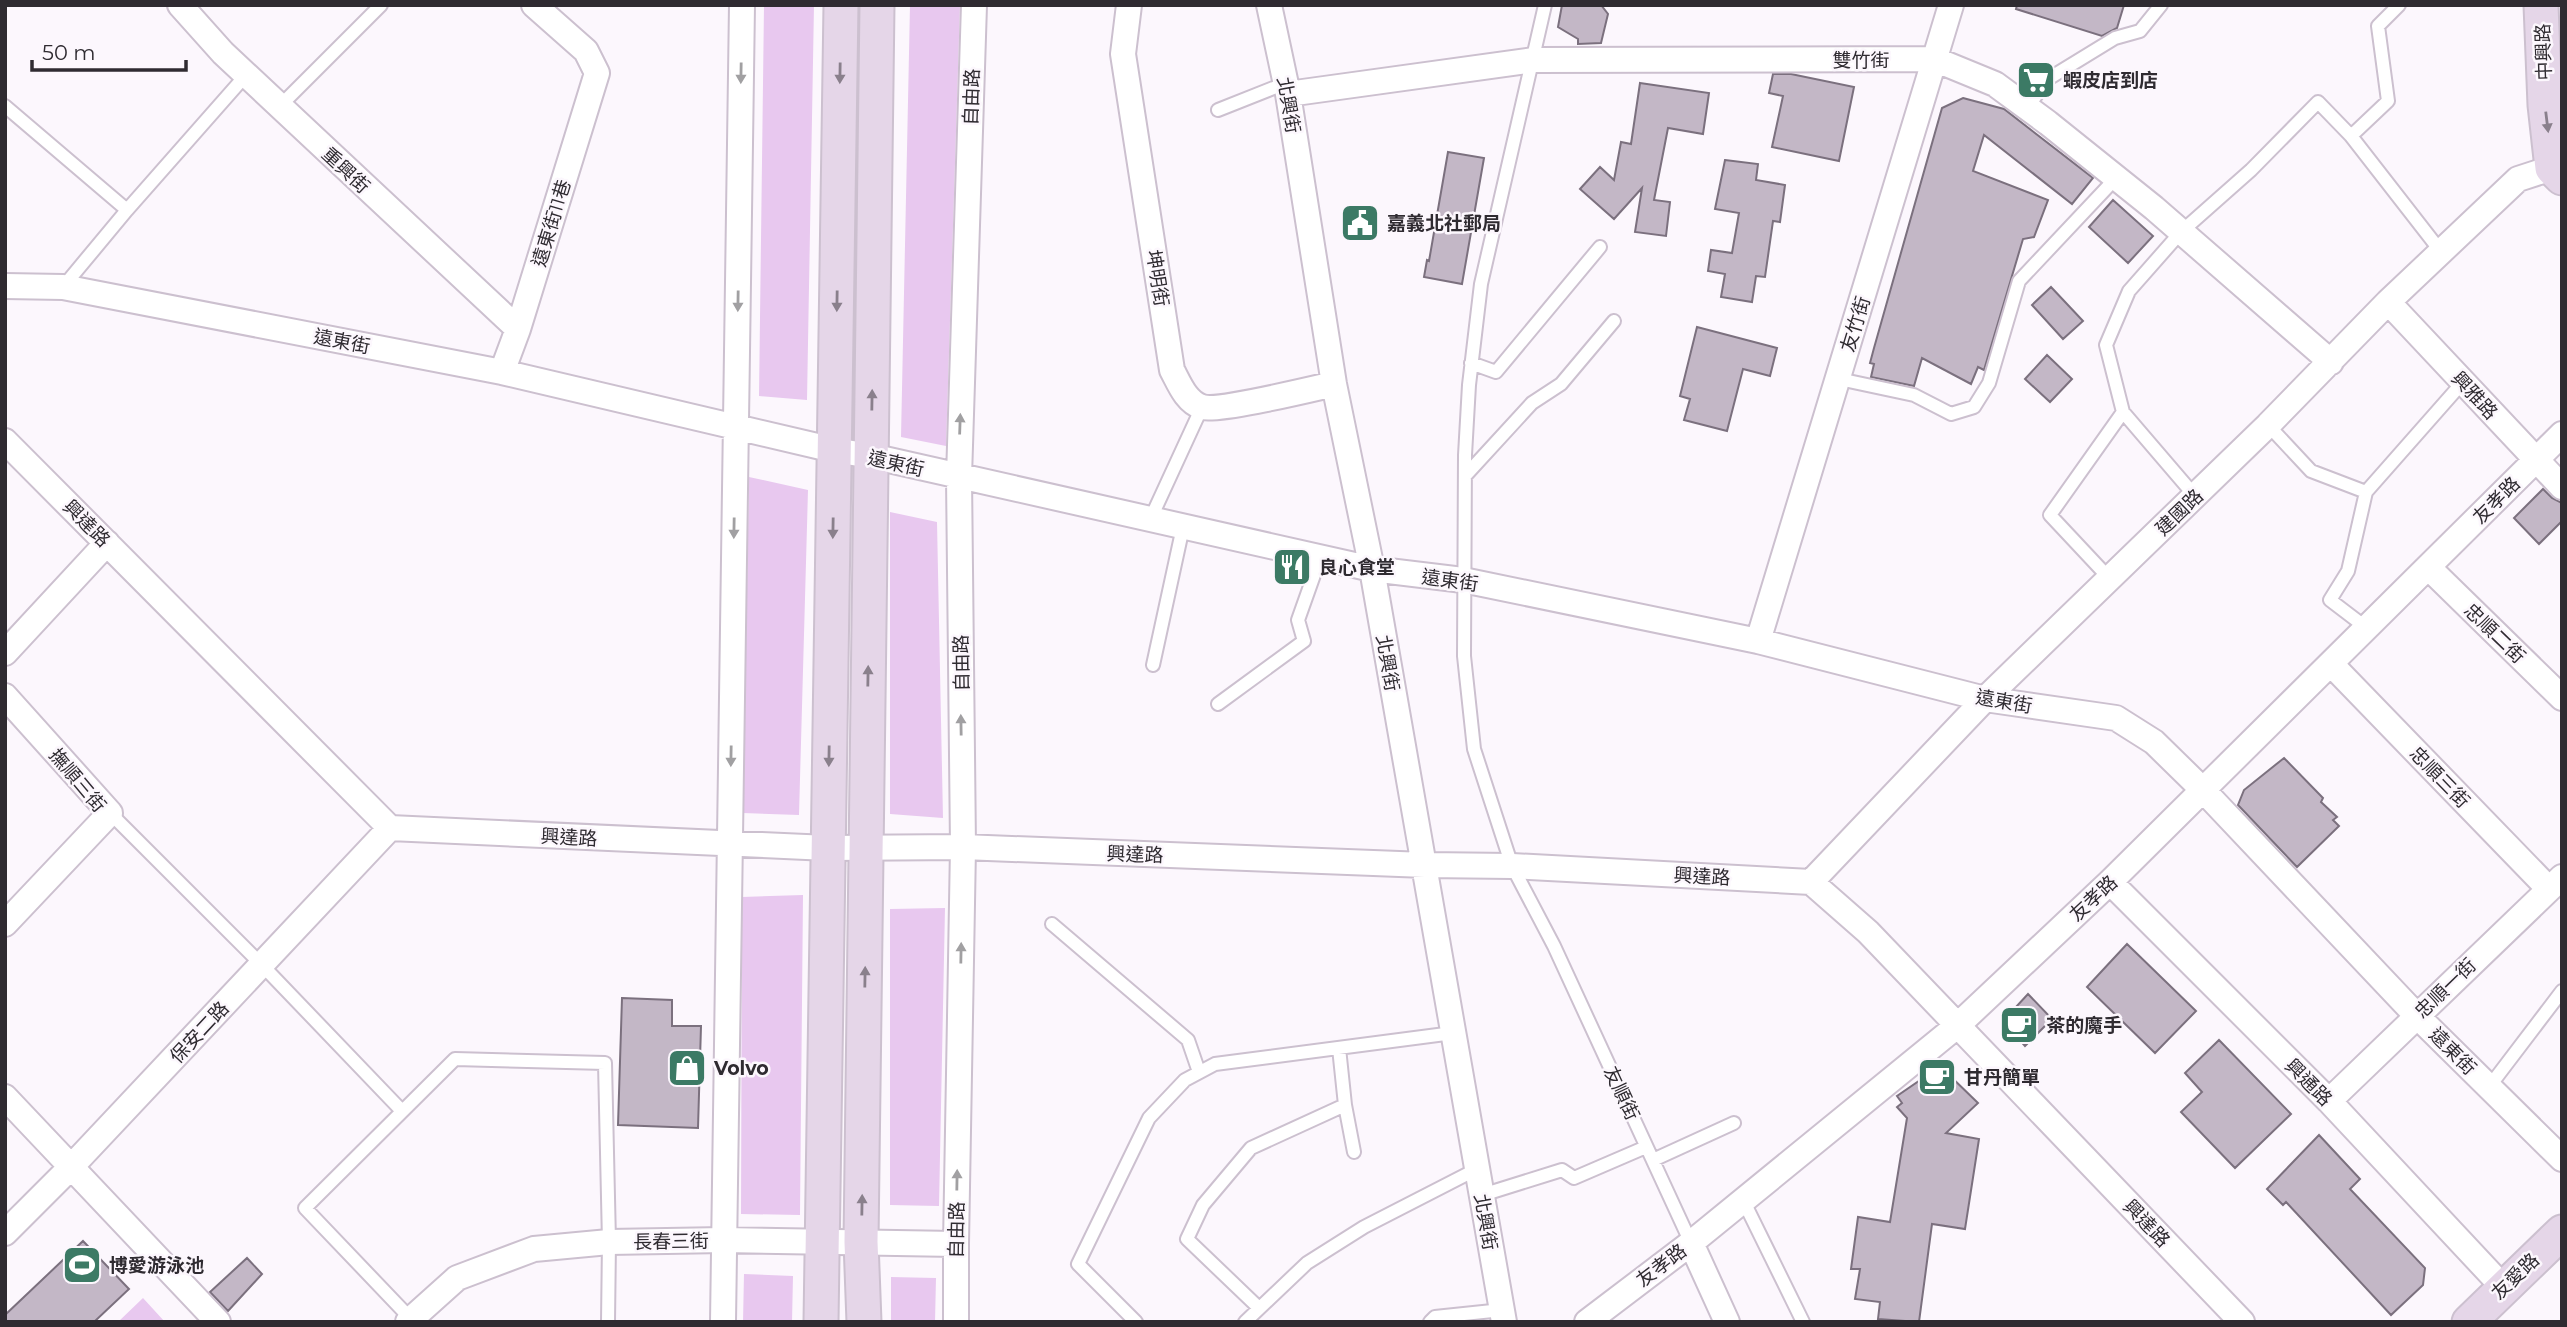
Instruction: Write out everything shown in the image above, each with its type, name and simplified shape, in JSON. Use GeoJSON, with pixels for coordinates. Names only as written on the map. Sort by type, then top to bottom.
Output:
{"type":"FeatureCollection","features":[{"type":"Feature","properties":{"kind":"street","name":"重興街"},"geometry":{"type":"LineString","coordinates":[[180,5],[279,107],[518,330]]}},
{"type":"Feature","properties":{"kind":"street","name":"遠東街11巷"},"geometry":{"type":"LineString","coordinates":[[502,372],[518,330],[597,73],[586,51],[534,5]]}},
{"type":"Feature","properties":{"kind":"street"},"geometry":{"type":"LineString","coordinates":[[723,1322],[742,5]]}},
{"type":"Feature","properties":{"kind":"street"},"geometry":{"type":"LineString","coordinates":[[821,1322],[841,5]]}},
{"type":"Feature","properties":{"kind":"street"},"geometry":{"type":"LineString","coordinates":[[864,1322],[861,1242],[877,5]]}},
{"type":"Feature","properties":{"kind":"street","name":"自由路"},"geometry":{"type":"LineString","coordinates":[[956,1322],[963,847],[959,477],[974,5]]}},
{"type":"Feature","properties":{"kind":"street","name":"坤明街"},"geometry":{"type":"LineString","coordinates":[[1129,5],[1123,54],[1172,370],[1186,396],[1202,407]]}},
{"type":"Feature","properties":{"kind":"street","name":"北興街"},"geometry":{"type":"LineString","coordinates":[[1269,5],[1287,88],[1334,384],[1372,569],[1503,1316]]}},
{"type":"Feature","properties":{"kind":"street","name":"友竹街"},"geometry":{"type":"LineString","coordinates":[[1758,641],[1951,5]]}},
{"type":"Feature","properties":{"kind":"street","name":"中興路"},"geometry":{"type":"LineString","coordinates":[[2541,5],[2545,105],[2559,169]]}},
{"type":"Feature","properties":{"kind":"street","name":"雙竹街"},"geometry":{"type":"LineString","coordinates":[[1287,88],[1534,60],[1934,60],[1995,84],[2027,108],[2181,232],[2331,362]]}},
{"type":"Feature","properties":{"kind":"street","name":"建國路"},"geometry":{"type":"LineString","coordinates":[[1811,882],[1985,699],[2268,425],[2388,302],[2518,179],[2559,169]]}},
{"type":"Feature","properties":{"kind":"street","name":"遠東街"},"geometry":{"type":"LineString","coordinates":[[5,286],[63,287],[502,372],[834,450],[871,456],[1320,558],[1372,569],[1463,580],[1758,641],[1985,699],[2116,718],[2154,742],[2203,790],[2416,1015],[2562,1159]]}},
{"type":"Feature","properties":{"kind":"street","name":"興雅路"},"geometry":{"type":"LineString","coordinates":[[2388,302],[2562,487]]}},
{"type":"Feature","properties":{"kind":"street"},"geometry":{"type":"LineString","coordinates":[[1202,407],[1223,407],[1334,384]]}},
{"type":"Feature","properties":{"kind":"street","name":"友孝路"},"geometry":{"type":"LineString","coordinates":[[1587,1322],[1744,1200],[1957,1026],[2110,882],[2562,434]]}},
{"type":"Feature","properties":{"kind":"street","name":"興達路"},"geometry":{"type":"LineString","coordinates":[[5,440],[390,828],[828,848],[963,847],[1512,866],[1811,882],[1868,932],[2242,1322]]}},
{"type":"Feature","properties":{"kind":"street"},"geometry":{"type":"LineString","coordinates":[[5,653],[107,543]]}},
{"type":"Feature","properties":{"kind":"street","name":"忠順二街"},"geometry":{"type":"LineString","coordinates":[[2428,568],[2562,698]]}},
{"type":"Feature","properties":{"kind":"street","name":"忠順三街"},"geometry":{"type":"LineString","coordinates":[[2331,664],[2558,889]]}},
{"type":"Feature","properties":{"kind":"street","name":"撫順三街"},"geometry":{"type":"LineString","coordinates":[[5,696],[110,813],[5,923]]}},
{"type":"Feature","properties":{"kind":"street","name":"保安二路"},"geometry":{"type":"LineString","coordinates":[[5,1233],[72,1166],[390,828]]}},
{"type":"Feature","properties":{"kind":"street","name":"興通路"},"geometry":{"type":"LineString","coordinates":[[2110,882],[2329,1101],[2503,1287]]}},
{"type":"Feature","properties":{"kind":"street","name":"忠順一街"},"geometry":{"type":"LineString","coordinates":[[2329,1101],[2416,1015],[2558,889]]}},
{"type":"Feature","properties":{"kind":"street"},"geometry":{"type":"LineString","coordinates":[[5,1097],[218,1322]]}},
{"type":"Feature","properties":{"kind":"street","name":"友愛路"},"geometry":{"type":"LineString","coordinates":[[2469,1322],[2562,1232]]}},
{"type":"Feature","properties":{"kind":"street","name":"長春三街"},"geometry":{"type":"LineString","coordinates":[[410,1320],[457,1278],[534,1249],[610,1242],[724,1240],[956,1244]]}},
{"type":"Feature","properties":{"kind":"street","name":"友順街"},"geometry":{"type":"LineString","coordinates":[[1690,1243],[1727,1322]]}},
{"type":"Feature","properties":{"kind":"lane"},"geometry":{"type":"LineString","coordinates":[[279,107],[381,5]]}},
{"type":"Feature","properties":{"kind":"lane","name":"友順街"},"geometry":{"type":"LineString","coordinates":[[1545,5],[1480,284],[1471,362],[1463,580],[1464,656],[1474,749],[1512,866],[1554,946],[1690,1243]]}},
{"type":"Feature","properties":{"kind":"lane"},"geometry":{"type":"LineString","coordinates":[[2027,108],[2048,79],[2115,38],[2140,31],[2161,5]]}},
{"type":"Feature","properties":{"kind":"lane"},"geometry":{"type":"LineString","coordinates":[[2351,136],[2388,101],[2378,26],[2399,5]]}},
{"type":"Feature","properties":{"kind":"lane"},"geometry":{"type":"LineString","coordinates":[[63,287],[246,75]]}},
{"type":"Feature","properties":{"kind":"lane"},"geometry":{"type":"LineString","coordinates":[[1217,110],[1287,88]]}},
{"type":"Feature","properties":{"kind":"lane"},"geometry":{"type":"LineString","coordinates":[[2195,496],[2123,412],[2106,345],[2129,291],[2181,232],[2251,170],[2318,102],[2351,136],[2442,253]]}},
{"type":"Feature","properties":{"kind":"lane"},"geometry":{"type":"LineString","coordinates":[[5,106],[127,210]]}},
{"type":"Feature","properties":{"kind":"lane"},"geometry":{"type":"LineString","coordinates":[[1839,379],[1914,395],[1951,414],[1975,407],[1989,383],[2019,282],[2116,178]]}},
{"type":"Feature","properties":{"kind":"lane"},"geometry":{"type":"LineString","coordinates":[[1471,362],[1496,372],[1600,247]]}},
{"type":"Feature","properties":{"kind":"lane"},"geometry":{"type":"LineString","coordinates":[[1465,476],[1532,403],[1561,384],[1614,321]]}},
{"type":"Feature","properties":{"kind":"lane"},"geometry":{"type":"LineString","coordinates":[[2368,629],[2330,600],[2348,571],[2366,492],[2463,382]]}},
{"type":"Feature","properties":{"kind":"lane"},"geometry":{"type":"LineString","coordinates":[[1150,520],[1202,407]]}},
{"type":"Feature","properties":{"kind":"lane"},"geometry":{"type":"LineString","coordinates":[[2110,579],[2050,515],[2123,412]]}},
{"type":"Feature","properties":{"kind":"lane"},"geometry":{"type":"LineString","coordinates":[[2268,425],[2311,471],[2366,492]]}},
{"type":"Feature","properties":{"kind":"lane"},"geometry":{"type":"LineString","coordinates":[[1153,665],[1183,527]]}},
{"type":"Feature","properties":{"kind":"lane"},"geometry":{"type":"LineString","coordinates":[[1218,704],[1304,641],[1298,620],[1320,558]]}},
{"type":"Feature","properties":{"kind":"lane"},"geometry":{"type":"LineString","coordinates":[[110,813],[402,1111]]}},
{"type":"Feature","properties":{"kind":"lane"},"geometry":{"type":"LineString","coordinates":[[1052,924],[1188,1040],[1199,1072]]}},
{"type":"Feature","properties":{"kind":"lane"},"geometry":{"type":"LineString","coordinates":[[2489,1087],[2562,991]]}},
{"type":"Feature","properties":{"kind":"lane"},"geometry":{"type":"LineString","coordinates":[[1136,1322],[1078,1264],[1149,1118],[1185,1080],[1214,1064],[1453,1033]]}},
{"type":"Feature","properties":{"kind":"lane"},"geometry":{"type":"LineString","coordinates":[[1339,1048],[1345,1105],[1354,1152]]}},
{"type":"Feature","properties":{"kind":"lane"},"geometry":{"type":"LineString","coordinates":[[410,1320],[305,1208],[455,1059],[605,1063],[610,1242],[608,1322]]}},
{"type":"Feature","properties":{"kind":"lane"},"geometry":{"type":"LineString","coordinates":[[1259,1308],[1187,1239],[1203,1205],[1251,1148],[1345,1105]]}},
{"type":"Feature","properties":{"kind":"lane"},"geometry":{"type":"LineString","coordinates":[[1653,1160],[1734,1123]]}},
{"type":"Feature","properties":{"kind":"lane"},"geometry":{"type":"LineString","coordinates":[[1482,1195],[1562,1170],[1574,1178],[1646,1147]]}},
{"type":"Feature","properties":{"kind":"lane"},"geometry":{"type":"LineString","coordinates":[[1245,1322],[1307,1263],[1364,1227],[1477,1169]]}},
{"type":"Feature","properties":{"kind":"lane"},"geometry":{"type":"LineString","coordinates":[[1744,1200],[1803,1322]]}},
{"type":"Feature","properties":{"kind":"lane"},"geometry":{"type":"LineString","coordinates":[[1430,1322],[1436,1317],[1503,1316]]}},
{"type":"Feature","properties":{"kind":"shaded area"},"geometry":{"type":"Polygon","coordinates":[[[764,5],[814,5],[807,400],[759,396],[764,5]]]}},
{"type":"Feature","properties":{"kind":"shaded area"},"geometry":{"type":"Polygon","coordinates":[[[910,5],[960,5],[946,446],[901,437],[910,5]]]}},
{"type":"Feature","properties":{"kind":"shaded area"},"geometry":{"type":"Polygon","coordinates":[[[749,477],[808,490],[799,815],[743,813],[749,477]]]}},
{"type":"Feature","properties":{"kind":"shaded area"},"geometry":{"type":"Polygon","coordinates":[[[890,512],[937,522],[943,818],[890,814],[890,512]]]}},
{"type":"Feature","properties":{"kind":"shaded area"},"geometry":{"type":"Polygon","coordinates":[[[803,895],[800,1215],[741,1214],[742,897],[803,895]]]}},
{"type":"Feature","properties":{"kind":"shaded area"},"geometry":{"type":"Polygon","coordinates":[[[945,908],[939,1206],[890,1205],[890,909],[945,908]]]}},
{"type":"Feature","properties":{"kind":"shaded area"},"geometry":{"type":"Polygon","coordinates":[[[744,1274],[793,1276],[792,1322],[743,1322],[744,1274]]]}},
{"type":"Feature","properties":{"kind":"shaded area"},"geometry":{"type":"Polygon","coordinates":[[[891,1277],[936,1278],[935,1322],[891,1322],[891,1277]]]}},
{"type":"Feature","properties":{"kind":"shaded area"},"geometry":{"type":"Polygon","coordinates":[[[143,1298],[165,1322],[118,1322],[143,1298]]]}},
{"type":"Feature","properties":{"kind":"building"},"geometry":{"type":"Polygon","coordinates":[[[1562,5],[1601,5],[1608,14],[1601,43],[1578,44],[1578,39],[1558,27],[1562,5]]]}},
{"type":"Feature","properties":{"kind":"building"},"geometry":{"type":"Polygon","coordinates":[[[2017,5],[2124,5],[2117,28],[2102,36],[2016,9],[2017,5]]]}},
{"type":"Feature","properties":{"kind":"building"},"geometry":{"type":"Polygon","coordinates":[[[1773,74],[1791,74],[1854,87],[1839,161],[1772,147],[1783,96],[1769,93],[1773,74]]]}},
{"type":"Feature","properties":{"kind":"building"},"geometry":{"type":"Polygon","coordinates":[[[1640,83],[1709,93],[1703,134],[1668,128],[1654,200],[1670,202],[1666,236],[1635,232],[1642,188],[1614,219],[1580,189],[1600,167],[1614,180],[1621,142],[1631,144],[1640,83]]]}},
{"type":"Feature","properties":{"kind":"building"},"geometry":{"type":"Polygon","coordinates":[[[1963,98],[2004,109],[2093,178],[2072,204],[1984,135],[1973,171],[2048,200],[2034,237],[2023,239],[1984,370],[1978,367],[1971,384],[1922,358],[1914,386],[1871,377],[1874,364],[1870,363],[1942,108],[1963,98]]]}},
{"type":"Feature","properties":{"kind":"building"},"geometry":{"type":"Polygon","coordinates":[[[1448,152],[1484,158],[1462,284],[1424,277],[1448,152]]]}},
{"type":"Feature","properties":{"kind":"building"},"geometry":{"type":"Polygon","coordinates":[[[1725,160],[1758,164],[1756,180],[1785,185],[1780,222],[1773,221],[1765,277],[1756,276],[1752,302],[1721,297],[1725,274],[1708,271],[1711,250],[1732,253],[1739,213],[1715,209],[1725,160]]]}},
{"type":"Feature","properties":{"kind":"building"},"geometry":{"type":"Polygon","coordinates":[[[2113,200],[2153,236],[2128,263],[2089,227],[2113,200]]]}},
{"type":"Feature","properties":{"kind":"building"},"geometry":{"type":"Polygon","coordinates":[[[2051,287],[2083,321],[2063,339],[2032,305],[2051,287]]]}},
{"type":"Feature","properties":{"kind":"building"},"geometry":{"type":"Polygon","coordinates":[[[1697,327],[1777,348],[1770,376],[1743,369],[1727,431],[1684,420],[1690,399],[1680,396],[1697,327]]]}},
{"type":"Feature","properties":{"kind":"building"},"geometry":{"type":"Polygon","coordinates":[[[2047,355],[2072,379],[2050,402],[2025,379],[2047,355]]]}},
{"type":"Feature","properties":{"kind":"building"},"geometry":{"type":"Polygon","coordinates":[[[2543,489],[2562,503],[2562,521],[2539,544],[2514,518],[2543,489]]]}},
{"type":"Feature","properties":{"kind":"building"},"geometry":{"type":"Polygon","coordinates":[[[2284,758],[2323,798],[2321,802],[2337,817],[2333,820],[2339,826],[2297,867],[2238,805],[2244,790],[2284,758]]]}},
{"type":"Feature","properties":{"kind":"building"},"geometry":{"type":"Polygon","coordinates":[[[2127,944],[2196,1011],[2155,1053],[2087,987],[2127,944]]]}},
{"type":"Feature","properties":{"kind":"building"},"geometry":{"type":"Polygon","coordinates":[[[2028,994],[2052,1019],[2025,1046],[2011,1030],[2011,1020],[2015,1008],[2028,994]]]}},
{"type":"Feature","properties":{"kind":"building"},"geometry":{"type":"Polygon","coordinates":[[[622,998],[672,1000],[672,1026],[701,1026],[698,1128],[618,1125],[622,998]]]}},
{"type":"Feature","properties":{"kind":"building"},"geometry":{"type":"Polygon","coordinates":[[[2219,1040],[2291,1114],[2235,1168],[2181,1112],[2202,1092],[2185,1073],[2219,1040]]]}},
{"type":"Feature","properties":{"kind":"building"},"geometry":{"type":"Polygon","coordinates":[[[1932,1072],[1946,1072],[1978,1103],[1946,1133],[1979,1139],[1965,1229],[1932,1224],[1919,1322],[1878,1319],[1880,1302],[1855,1299],[1860,1269],[1851,1269],[1858,1217],[1890,1222],[1907,1118],[1897,1107],[1902,1103],[1897,1096],[1932,1072]]]}},
{"type":"Feature","properties":{"kind":"building"},"geometry":{"type":"Polygon","coordinates":[[[2319,1135],[2360,1179],[2350,1189],[2425,1268],[2423,1285],[2391,1315],[2286,1202],[2283,1205],[2267,1189],[2319,1135]]]}},
{"type":"Feature","properties":{"kind":"building","name":"博愛游泳池"},"geometry":{"type":"Polygon","coordinates":[[[83,1241],[129,1289],[94,1322],[5,1322],[5,1315],[83,1241]]]}},
{"type":"Feature","properties":{"kind":"building"},"geometry":{"type":"Polygon","coordinates":[[[247,1258],[262,1274],[228,1311],[210,1292],[247,1258]]]}},
{"type":"Feature","properties":{"kind":"place","name":"蝦皮店到店"},"geometry":{"type":"Point","coordinates":[2036,80]}},
{"type":"Feature","properties":{"kind":"place","name":"嘉義北社郵局"},"geometry":{"type":"Point","coordinates":[1360,223]}},
{"type":"Feature","properties":{"kind":"place","name":"良心食堂"},"geometry":{"type":"Point","coordinates":[1292,567]}},
{"type":"Feature","properties":{"kind":"place","name":"茶的魔手"},"geometry":{"type":"Point","coordinates":[2019,1025]}},
{"type":"Feature","properties":{"kind":"place","name":"Volvo"},"geometry":{"type":"Point","coordinates":[687,1068]}},
{"type":"Feature","properties":{"kind":"place","name":"甘丹簡單"},"geometry":{"type":"Point","coordinates":[1937,1077]}},
{"type":"Feature","properties":{"kind":"place","name":"博愛游泳池"},"geometry":{"type":"Point","coordinates":[82,1265]}}]}
